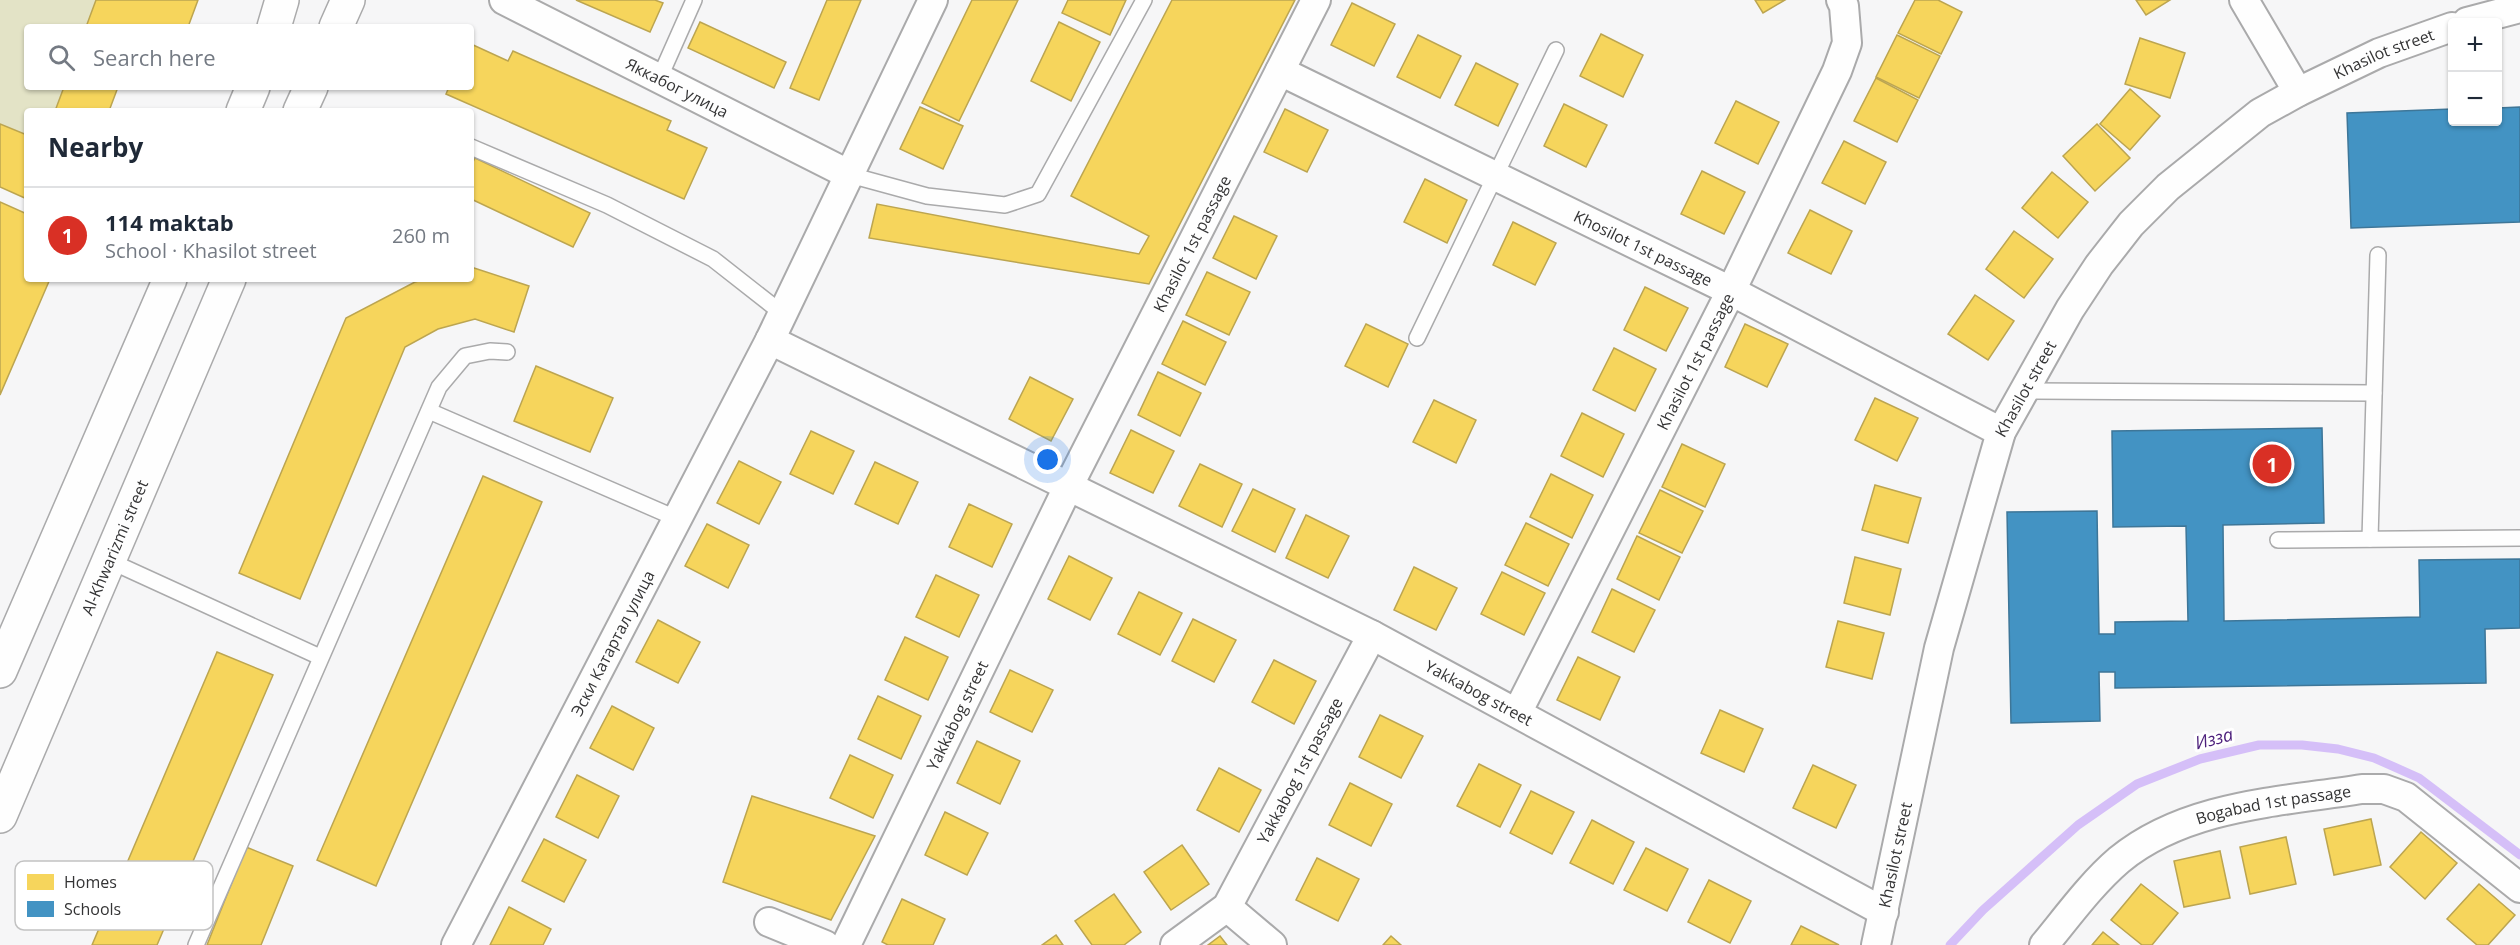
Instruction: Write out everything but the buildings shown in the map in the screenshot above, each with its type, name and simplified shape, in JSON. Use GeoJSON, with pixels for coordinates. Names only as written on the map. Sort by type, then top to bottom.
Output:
{"type":"FeatureCollection","features":[{"type":"Feature","properties":{"kind":"main road"},"geometry":{"type":"LineString","coordinates":[[275,24],[282,0]]}},
{"type":"Feature","properties":{"kind":"main road"},"geometry":{"type":"LineString","coordinates":[[337,24],[348,0]]}},
{"type":"Feature","properties":{"kind":"main road"},"geometry":{"type":"LineString","coordinates":[[244,108],[252,90]]}},
{"type":"Feature","properties":{"kind":"main road"},"geometry":{"type":"LineString","coordinates":[[301,108],[310,90]]}},
{"type":"Feature","properties":{"kind":"main road"},"geometry":{"type":"LineString","coordinates":[[0,671],[169,282]]}},
{"type":"Feature","properties":{"kind":"main road","name":"Al-Khwarizmi street"},"geometry":{"type":"LineString","coordinates":[[0,816],[228,282]]}},
{"type":"Feature","properties":{"kind":"street","name":"Яккабог улица"},"geometry":{"type":"LineString","coordinates":[[504,0],[850,175]]}},
{"type":"Feature","properties":{"kind":"street","name":"Эски Катартал улица"},"geometry":{"type":"LineString","coordinates":[[456,945],[770,340],[933,0]]}},
{"type":"Feature","properties":{"kind":"street","name":"Khasilot 1st passage"},"geometry":{"type":"LineString","coordinates":[[1068,487],[1316,0]]}},
{"type":"Feature","properties":{"kind":"street","name":"Khasilot 1st passage"},"geometry":{"type":"LineString","coordinates":[[1517,713],[1731,291],[1837,71],[1847,43],[1844,6],[1841,0]]}},
{"type":"Feature","properties":{"kind":"street"},"geometry":{"type":"LineString","coordinates":[[2244,0],[2298,92]]}},
{"type":"Feature","properties":{"kind":"street"},"geometry":{"type":"LineString","coordinates":[[2482,18],[2520,8]]}},
{"type":"Feature","properties":{"kind":"street","name":"Khasilot street"},"geometry":{"type":"LineString","coordinates":[[1876,945],[1939,648],[2001,432],[2070,309],[2099,265],[2131,224],[2168,187],[2260,113],[2379,53],[2448,28]]}},
{"type":"Feature","properties":{"kind":"street","name":"Khosilot 1st passage"},"geometry":{"type":"LineString","coordinates":[[1280,70],[1731,291],[2001,432]]}},
{"type":"Feature","properties":{"kind":"street","name":"Yakkabog street"},"geometry":{"type":"LineString","coordinates":[[770,340],[1372,635],[1884,912]]}},
{"type":"Feature","properties":{"kind":"street","name":"Yakkabog street"},"geometry":{"type":"LineString","coordinates":[[846,945],[1068,487]]}},
{"type":"Feature","properties":{"kind":"street","name":"Yakkabog 1st passage"},"geometry":{"type":"LineString","coordinates":[[1175,945],[1227,907],[1372,635]]}},
{"type":"Feature","properties":{"kind":"street","name":"Bogabad 1st passage"},"geometry":{"type":"LineString","coordinates":[[2044,945],[2093,886],[2119,860],[2149,839],[2177,825],[2207,814],[2362,789],[2384,789],[2406,797],[2520,888]]}},
{"type":"Feature","properties":{"kind":"street"},"geometry":{"type":"LineString","coordinates":[[1227,907],[1272,945]]}},
{"type":"Feature","properties":{"kind":"street"},"geometry":{"type":"LineString","coordinates":[[769,922],[825,945]]}},
{"type":"Feature","properties":{"kind":"lane"},"geometry":{"type":"LineString","coordinates":[[659,79],[694,0]]}},
{"type":"Feature","properties":{"kind":"lane"},"geometry":{"type":"LineString","coordinates":[[850,175],[927,196],[1005,205],[1038,194],[1144,0]]}},
{"type":"Feature","properties":{"kind":"lane"},"geometry":{"type":"LineString","coordinates":[[1417,338],[1556,50]]}},
{"type":"Feature","properties":{"kind":"lane"},"geometry":{"type":"LineString","coordinates":[[474,148],[607,205],[713,259],[783,314]]}},
{"type":"Feature","properties":{"kind":"lane"},"geometry":{"type":"LineString","coordinates":[[2370,539],[2378,255]]}},
{"type":"Feature","properties":{"kind":"lane"},"geometry":{"type":"LineString","coordinates":[[213,906],[439,387],[465,356],[490,351],[507,352]]}},
{"type":"Feature","properties":{"kind":"lane"},"geometry":{"type":"LineString","coordinates":[[2024,391],[2374,393]]}},
{"type":"Feature","properties":{"kind":"lane"},"geometry":{"type":"LineString","coordinates":[[429,411],[678,519]]}},
{"type":"Feature","properties":{"kind":"lane"},"geometry":{"type":"LineString","coordinates":[[2278,540],[2520,538]]}},
{"type":"Feature","properties":{"kind":"lane"},"geometry":{"type":"LineString","coordinates":[[110,561],[320,657]]}},
{"type":"Feature","properties":{"kind":"lane"},"geometry":{"type":"LineString","coordinates":[[196,945],[202,930]]}},
{"type":"Feature","properties":{"kind":"green space"},"geometry":{"type":"Polygon","coordinates":[[[0,0],[96,0],[87,24],[24,24],[24,90],[63,90],[56,108],[24,108],[24,134],[0,124],[0,0]]]}},
{"type":"Feature","properties":{"kind":"waterway","name":"Изза"},"geometry":{"type":"LineString","coordinates":[[1950,945],[1983,910],[2078,825],[2137,784],[2200,759],[2259,745],[2302,745],[2338,749],[2374,758],[2419,778],[2520,855]]}},
{"type":"Feature","properties":{"kind":"place","name":"114 maktab"},"geometry":{"type":"Point","coordinates":[2272,464]}}]}
